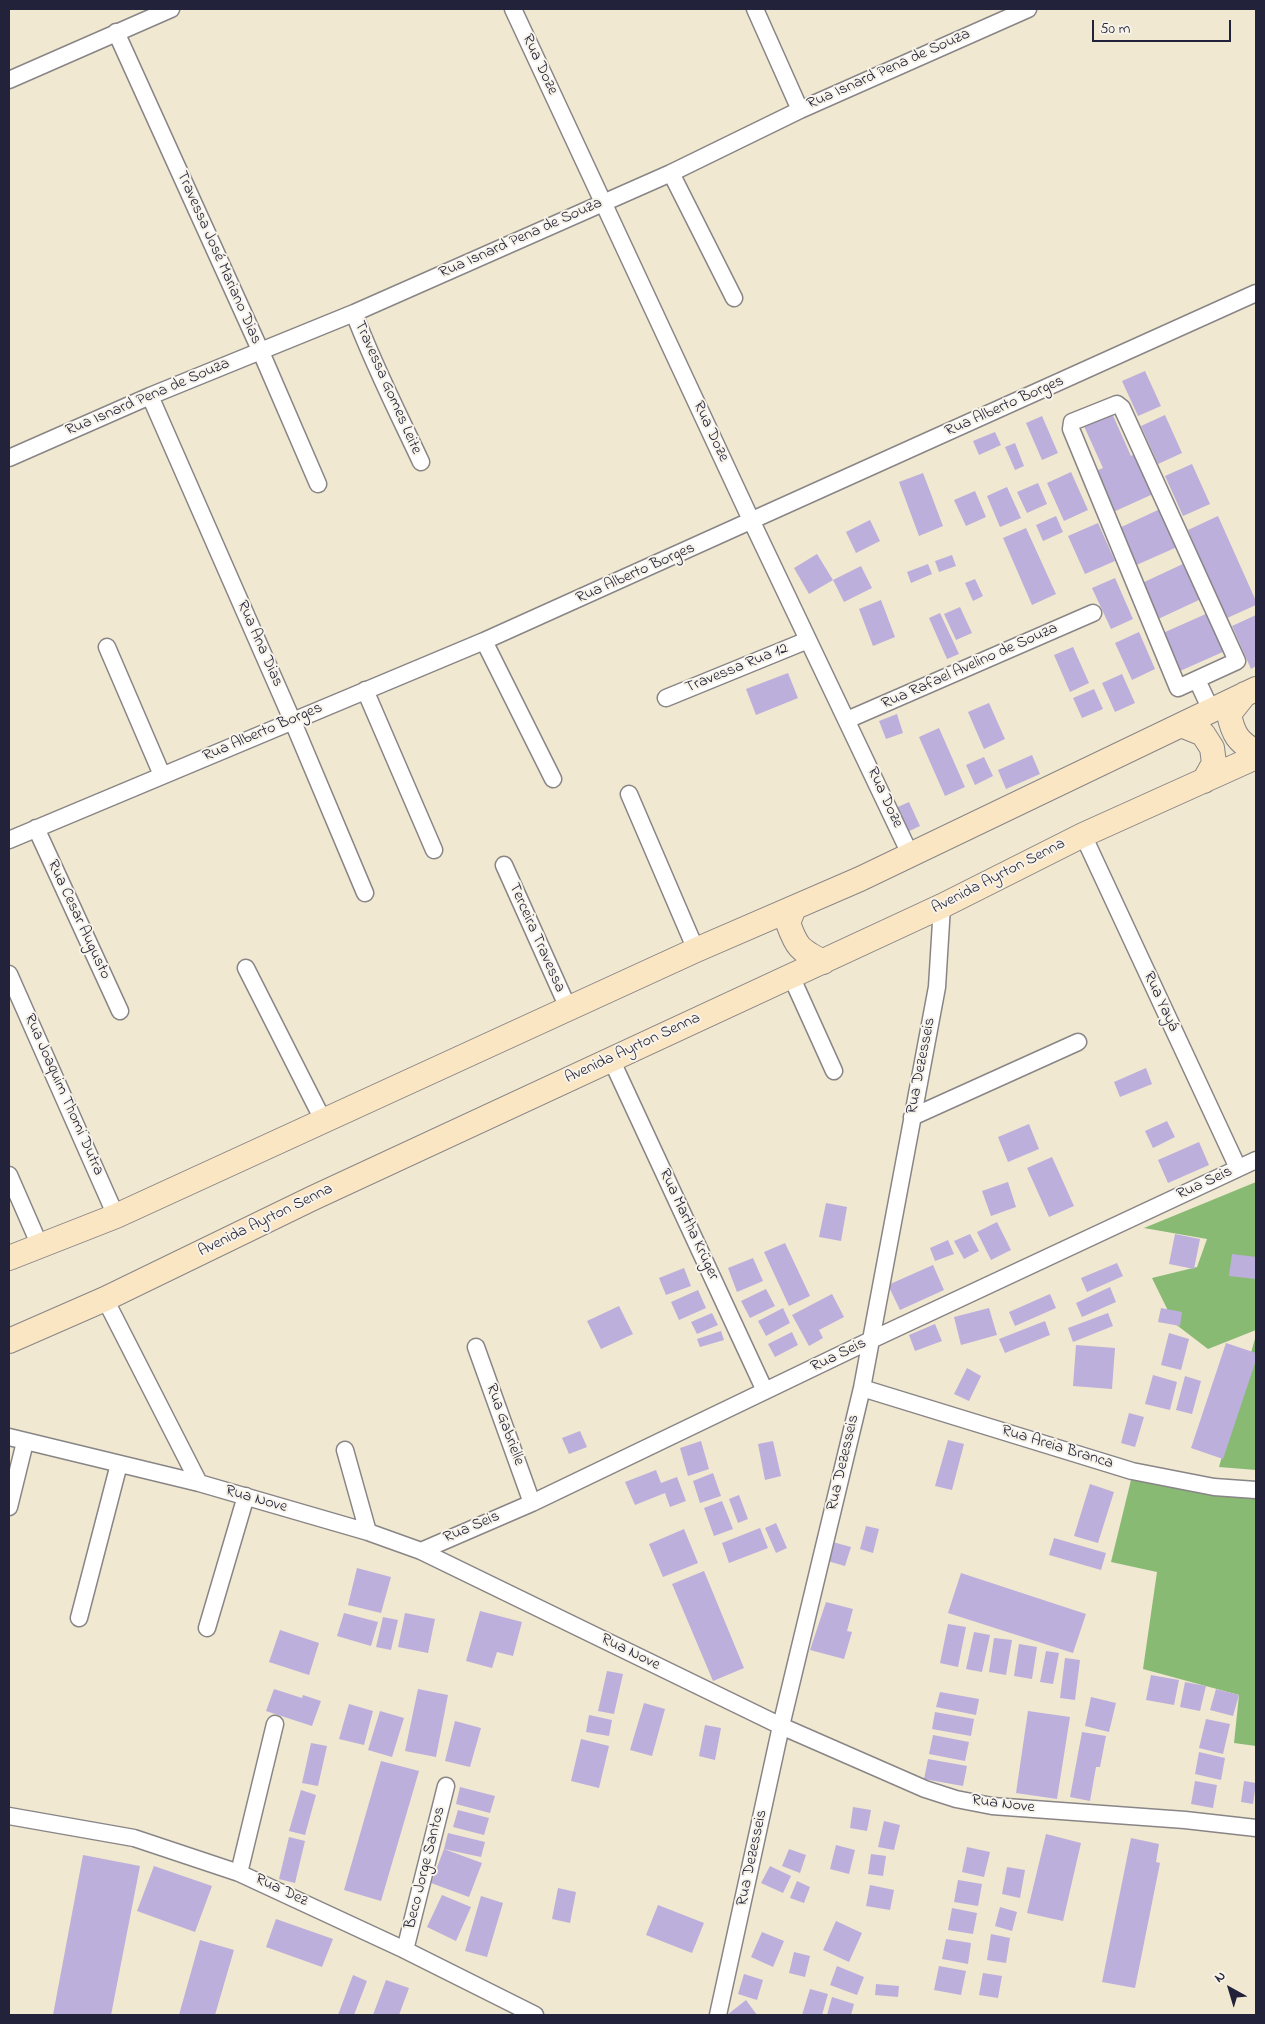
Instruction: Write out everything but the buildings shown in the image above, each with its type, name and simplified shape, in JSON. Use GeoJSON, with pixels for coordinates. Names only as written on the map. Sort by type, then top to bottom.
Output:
{"type":"FeatureCollection","features":[{"type":"Feature","properties":{"kind":"street"},"geometry":{"type":"LineString","coordinates":[[9,80],[171,9]]}},
{"type":"Feature","properties":{"kind":"street","name":"Rua Doze"},"geometry":{"type":"LineString","coordinates":[[513,9],[602,203],[910,854]]}},
{"type":"Feature","properties":{"kind":"street"},"geometry":{"type":"LineString","coordinates":[[755,9],[800,110]]}},
{"type":"Feature","properties":{"kind":"street","name":"Rua Isnard Pena de Souza"},"geometry":{"type":"LineString","coordinates":[[9,458],[150,396],[354,313],[671,173],[800,110],[1027,9]]}},
{"type":"Feature","properties":{"kind":"street","name":"Travessa José Mariano Dias"},"geometry":{"type":"LineString","coordinates":[[116,32],[318,484]]}},
{"type":"Feature","properties":{"kind":"street"},"geometry":{"type":"LineString","coordinates":[[671,173],[734,298]]}},
{"type":"Feature","properties":{"kind":"street","name":"Rua Alberto Borges"},"geometry":{"type":"LineString","coordinates":[[9,840],[484,641],[752,522],[1256,293]]}},
{"type":"Feature","properties":{"kind":"street","name":"Travessa Gomes Leite"},"geometry":{"type":"LineString","coordinates":[[354,313],[370,355],[388,388],[420,462]]}},
{"type":"Feature","properties":{"kind":"street","name":"Rua Ana Dias"},"geometry":{"type":"LineString","coordinates":[[150,396],[293,722],[364,893]]}},
{"type":"Feature","properties":{"kind":"street"},"geometry":{"type":"LineString","coordinates":[[1117,404],[1122,408],[1237,661],[1197,680],[1178,688],[1071,429],[1072,422],[1117,404]]}},
{"type":"Feature","properties":{"kind":"street","name":"Rua Rafael Avelino de Souza"},"geometry":{"type":"LineString","coordinates":[[847,720],[1093,613]]}},
{"type":"Feature","properties":{"kind":"street","name":"Travessa Rua 12"},"geometry":{"type":"LineString","coordinates":[[666,698],[808,640]]}},
{"type":"Feature","properties":{"kind":"street"},"geometry":{"type":"LineString","coordinates":[[484,641],[553,779]]}},
{"type":"Feature","properties":{"kind":"street"},"geometry":{"type":"LineString","coordinates":[[107,647],[162,775]]}},
{"type":"Feature","properties":{"kind":"street"},"geometry":{"type":"LineString","coordinates":[[1197,680],[1211,710]]}},
{"type":"Feature","properties":{"kind":"street"},"geometry":{"type":"LineString","coordinates":[[365,690],[434,850]]}},
{"type":"Feature","properties":{"kind":"street"},"geometry":{"type":"LineString","coordinates":[[9,1258],[116,1216],[569,1010],[696,950],[860,879],[1251,691]]}},
{"type":"Feature","properties":{"kind":"street"},"geometry":{"type":"LineString","coordinates":[[1251,691],[1229,714],[1233,730],[1244,746],[1256,752]]}},
{"type":"Feature","properties":{"kind":"street"},"geometry":{"type":"LineString","coordinates":[[1181,724],[1204,734],[1212,748],[1214,763],[1204,781]]}},
{"type":"Feature","properties":{"kind":"street","name":"Avenida Ayrton Senna"},"geometry":{"type":"LineString","coordinates":[[9,1341],[105,1299],[321,1194],[942,906],[1083,835],[1256,758]]}},
{"type":"Feature","properties":{"kind":"street"},"geometry":{"type":"LineString","coordinates":[[629,794],[696,950]]}},
{"type":"Feature","properties":{"kind":"street","name":"Rua Cesar Augusto"},"geometry":{"type":"LineString","coordinates":[[36,828],[120,1011]]}},
{"type":"Feature","properties":{"kind":"street","name":"Rua Yayá"},"geometry":{"type":"LineString","coordinates":[[1083,835],[1238,1168]]}},
{"type":"Feature","properties":{"kind":"street","name":"Terceira Travessa"},"geometry":{"type":"LineString","coordinates":[[504,865],[569,1010]]}},
{"type":"Feature","properties":{"kind":"street","name":"Rua Dezesseis"},"geometry":{"type":"LineString","coordinates":[[718,2015],[781,1726],[862,1388],[937,987],[942,906]]}},
{"type":"Feature","properties":{"kind":"street"},"geometry":{"type":"LineString","coordinates":[[794,908],[788,923],[796,944],[804,952],[823,962]]}},
{"type":"Feature","properties":{"kind":"street"},"geometry":{"type":"LineString","coordinates":[[246,968],[324,1122]]}},
{"type":"Feature","properties":{"kind":"street","name":"Rua Joaquim Thomi Dutra"},"geometry":{"type":"LineString","coordinates":[[9,974],[116,1216]]}},
{"type":"Feature","properties":{"kind":"street"},"geometry":{"type":"LineString","coordinates":[[791,976],[834,1070]]}},
{"type":"Feature","properties":{"kind":"street"},"geometry":{"type":"LineString","coordinates":[[912,1117],[1078,1042]]}},
{"type":"Feature","properties":{"kind":"street","name":"Rua Martha Krüger"},"geometry":{"type":"LineString","coordinates":[[611,1060],[765,1391]]}},
{"type":"Feature","properties":{"kind":"street","name":"Rua Seis"},"geometry":{"type":"LineString","coordinates":[[421,1551],[532,1503],[871,1340],[1256,1160]]}},
{"type":"Feature","properties":{"kind":"street"},"geometry":{"type":"LineString","coordinates":[[9,1175],[40,1246]]}},
{"type":"Feature","properties":{"kind":"street"},"geometry":{"type":"LineString","coordinates":[[105,1299],[200,1483]]}},
{"type":"Feature","properties":{"kind":"street","name":"Rua Gabrielle"},"geometry":{"type":"LineString","coordinates":[[476,1348],[532,1503]]}},
{"type":"Feature","properties":{"kind":"street","name":"Rua Areia Branca"},"geometry":{"type":"LineString","coordinates":[[862,1388],[1132,1471],[1214,1487],[1256,1490]]}},
{"type":"Feature","properties":{"kind":"street","name":"Rua Nove"},"geometry":{"type":"LineString","coordinates":[[9,1437],[200,1483],[368,1532],[421,1551],[781,1726],[925,1789],[956,1799],[992,1806],[1178,1819],[1256,1828]]}},
{"type":"Feature","properties":{"kind":"street"},"geometry":{"type":"LineString","coordinates":[[9,1507],[25,1442]]}},
{"type":"Feature","properties":{"kind":"street"},"geometry":{"type":"LineString","coordinates":[[345,1450],[368,1532]]}},
{"type":"Feature","properties":{"kind":"street"},"geometry":{"type":"LineString","coordinates":[[79,1618],[119,1464]]}},
{"type":"Feature","properties":{"kind":"street"},"geometry":{"type":"LineString","coordinates":[[207,1628],[246,1496]]}},
{"type":"Feature","properties":{"kind":"street"},"geometry":{"type":"LineString","coordinates":[[239,1872],[275,1724]]}},
{"type":"Feature","properties":{"kind":"street","name":"Beco Jorge Santos"},"geometry":{"type":"LineString","coordinates":[[405,1950],[446,1786]]}},
{"type":"Feature","properties":{"kind":"street","name":"Rua Dez"},"geometry":{"type":"LineString","coordinates":[[9,1816],[134,1838],[239,1872],[405,1950],[535,2015]]}},
{"type":"Feature","properties":{"kind":"green space"},"geometry":{"type":"Polygon","coordinates":[[[1256,1182],[1256,1330],[1208,1349],[1174,1323],[1152,1278],[1197,1267],[1207,1239],[1144,1228],[1256,1182]]]}},
{"type":"Feature","properties":{"kind":"green space"},"geometry":{"type":"Polygon","coordinates":[[[1256,1335],[1256,1470],[1219,1467],[1256,1335]]]}},
{"type":"Feature","properties":{"kind":"green space"},"geometry":{"type":"Polygon","coordinates":[[[1131,1480],[1256,1498],[1256,1746],[1234,1743],[1239,1695],[1143,1669],[1157,1572],[1111,1562],[1131,1480]]]}}]}
